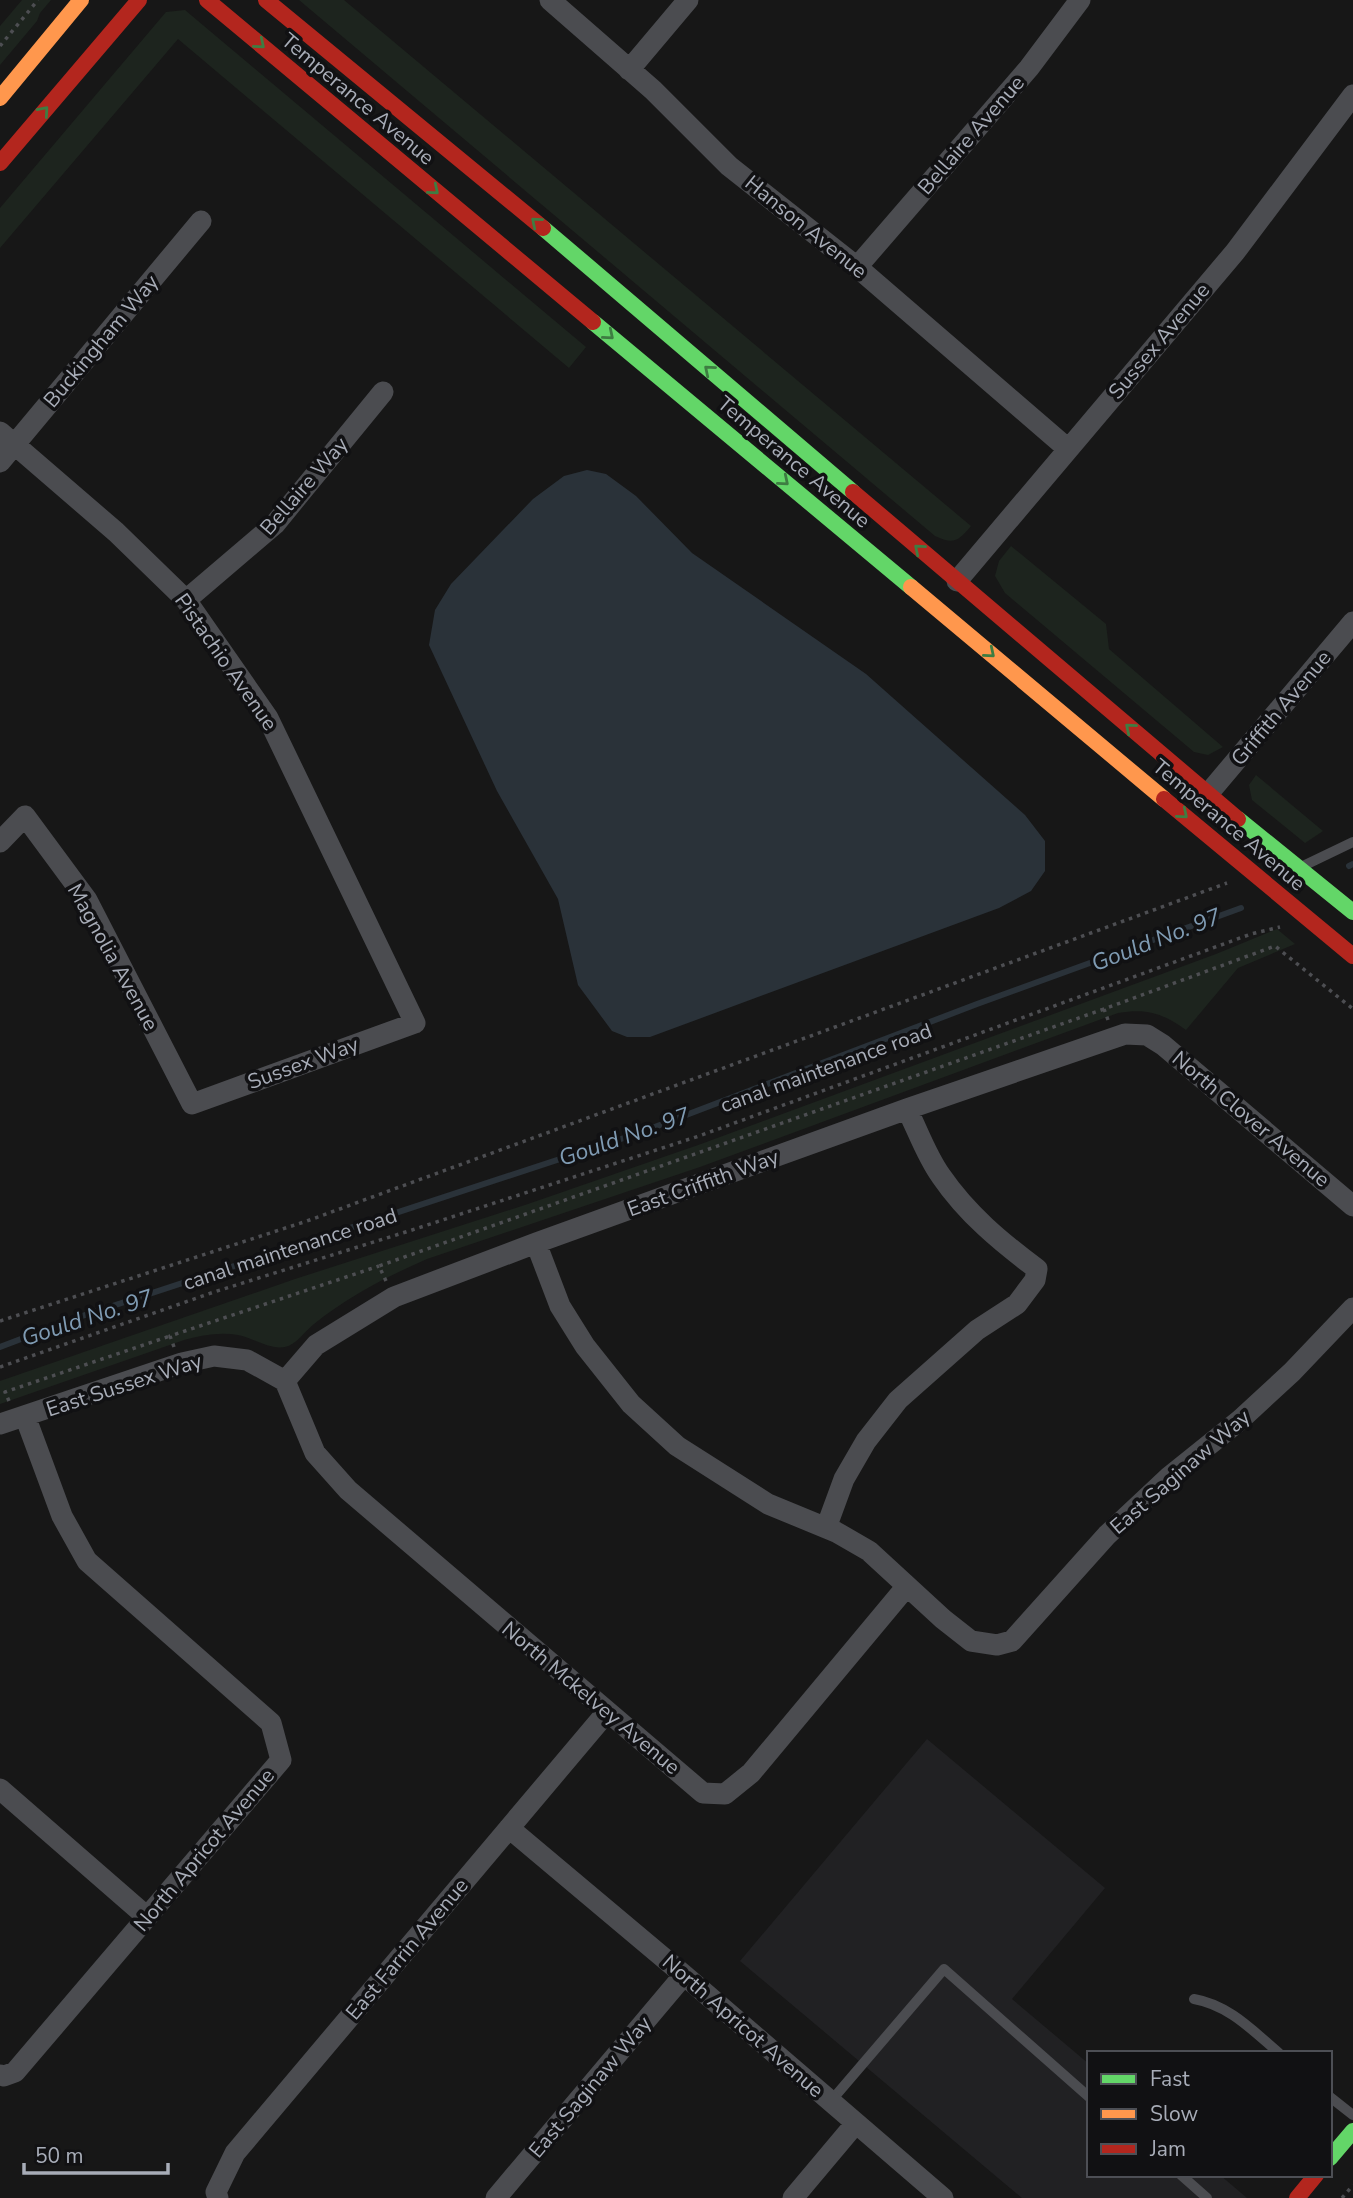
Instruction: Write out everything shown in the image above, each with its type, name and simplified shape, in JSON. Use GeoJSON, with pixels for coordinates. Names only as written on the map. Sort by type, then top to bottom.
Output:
{"type":"FeatureCollection","features":[{"type":"Feature","properties":{"kind":"main road"},"geometry":{"type":"LineString","coordinates":[[0,98],[81,0]]}},
{"type":"Feature","properties":{"kind":"main road"},"geometry":{"type":"LineString","coordinates":[[0,163],[139,0]]}},
{"type":"Feature","properties":{"kind":"main road","name":"Temperance Avenue"},"geometry":{"type":"LineString","coordinates":[[207,0],[1353,956]]}},
{"type":"Feature","properties":{"kind":"main road","name":"Temperance Avenue"},"geometry":{"type":"LineString","coordinates":[[266,0],[503,194],[1208,793],[1300,867],[1346,897],[1353,912]]}},
{"type":"Feature","properties":{"kind":"main road"},"geometry":{"type":"LineString","coordinates":[[1036,692],[1067,700],[1174,791],[1186,794],[1208,793]]}},
{"type":"Feature","properties":{"kind":"main road"},"geometry":{"type":"LineString","coordinates":[[1332,2156],[1353,2131]]}},
{"type":"Feature","properties":{"kind":"main road"},"geometry":{"type":"LineString","coordinates":[[1297,2198],[1314,2177]]}},
{"type":"Feature","properties":{"kind":"street","name":"Hanson Avenue"},"geometry":{"type":"LineString","coordinates":[[550,0],[653,90],[729,166],[857,267],[1068,449]]}},
{"type":"Feature","properties":{"kind":"street"},"geometry":{"type":"LineString","coordinates":[[629,70],[688,0]]}},
{"type":"Feature","properties":{"kind":"street","name":"Bellaire Avenue"},"geometry":{"type":"LineString","coordinates":[[857,267],[1029,68],[1080,0]]}},
{"type":"Feature","properties":{"kind":"street","name":"Sussex Avenue"},"geometry":{"type":"LineString","coordinates":[[957,582],[1235,252],[1353,95]]}},
{"type":"Feature","properties":{"kind":"street","name":"Buckingham Way"},"geometry":{"type":"LineString","coordinates":[[0,462],[7,438],[201,220]]}},
{"type":"Feature","properties":{"kind":"street","name":"Bellaire Way"},"geometry":{"type":"LineString","coordinates":[[186,600],[275,524],[383,392]]}},
{"type":"Feature","properties":{"kind":"street","name":"Pistachio Avenue"},"geometry":{"type":"LineString","coordinates":[[7,438],[116,532],[186,600],[268,718],[415,1023]]}},
{"type":"Feature","properties":{"kind":"street","name":"Griffith Avenue"},"geometry":{"type":"LineString","coordinates":[[1208,793],[1353,622]]}},
{"type":"Feature","properties":{"kind":"street","name":"Magnolia Avenue"},"geometry":{"type":"LineString","coordinates":[[0,842],[24,816],[87,900],[192,1104]]}},
{"type":"Feature","properties":{"kind":"street","name":"Sussex Way"},"geometry":{"type":"LineString","coordinates":[[192,1104],[415,1023]]}},
{"type":"Feature","properties":{"kind":"street","name":"East Criffith Way"},"geometry":{"type":"LineString","coordinates":[[285,1381],[316,1345],[394,1297],[907,1109],[1115,1037],[1125,1034],[1147,1035]]}},
{"type":"Feature","properties":{"kind":"street","name":"North Clover Avenue"},"geometry":{"type":"LineString","coordinates":[[1147,1035],[1163,1045],[1353,1206]]}},
{"type":"Feature","properties":{"kind":"street"},"geometry":{"type":"LineString","coordinates":[[826,1528],[844,1479],[866,1441],[898,1399],[977,1330],[1017,1304],[1035,1280],[1037,1269],[999,1241],[939,1175],[907,1109]]}},
{"type":"Feature","properties":{"kind":"street"},"geometry":{"type":"LineString","coordinates":[[536,1243],[560,1306],[585,1346],[631,1404],[677,1446],[768,1504],[826,1528],[869,1551],[907,1586]]}},
{"type":"Feature","properties":{"kind":"street","name":"East Saginaw Way"},"geometry":{"type":"LineString","coordinates":[[907,1586],[971,1641],[997,1645],[1012,1642],[1107,1535],[1169,1477],[1240,1420],[1353,1308]]}},
{"type":"Feature","properties":{"kind":"street","name":"East Sussex Way"},"geometry":{"type":"LineString","coordinates":[[14,1420],[180,1364],[214,1356],[247,1360],[285,1381]]}},
{"type":"Feature","properties":{"kind":"street","name":"North Mckelvey Avenue"},"geometry":{"type":"LineString","coordinates":[[285,1381],[316,1453],[348,1490],[703,1793],[725,1794],[751,1773],[907,1586]]}},
{"type":"Feature","properties":{"kind":"street","name":"North Apricot Avenue"},"geometry":{"type":"LineString","coordinates":[[0,2075],[15,2072],[281,1760],[271,1723],[87,1561],[14,1420]]}},
{"type":"Feature","properties":{"kind":"street","name":"East Farrin Avenue"},"geometry":{"type":"LineString","coordinates":[[217,2195],[235,2153],[607,1712]]}},
{"type":"Feature","properties":{"kind":"street"},"geometry":{"type":"LineString","coordinates":[[0,1789],[147,1917]]}},
{"type":"Feature","properties":{"kind":"street","name":"North Apricot Avenue"},"geometry":{"type":"LineString","coordinates":[[509,1828],[943,2198]]}},
{"type":"Feature","properties":{"kind":"street","name":"East Saginaw Way"},"geometry":{"type":"LineString","coordinates":[[496,2198],[684,1975]]}},
{"type":"Feature","properties":{"kind":"street"},"geometry":{"type":"LineString","coordinates":[[793,2198],[856,2123]]}},
{"type":"Feature","properties":{"kind":"lane"},"geometry":{"type":"LineString","coordinates":[[1300,867],[1353,842]]}},
{"type":"Feature","properties":{"kind":"lane"},"geometry":{"type":"LineString","coordinates":[[831,2101],[944,1969],[1087,2095]]}},
{"type":"Feature","properties":{"kind":"lane"},"geometry":{"type":"LineString","coordinates":[[1194,1999],[1208,2001],[1230,2012],[1277,2051]]}},
{"type":"Feature","properties":{"kind":"lane"},"geometry":{"type":"LineString","coordinates":[[1332,2099],[1353,2115]]}},
{"type":"Feature","properties":{"kind":"lane"},"geometry":{"type":"LineString","coordinates":[[1183,2177],[1208,2198]]}},
{"type":"Feature","properties":{"kind":"path"},"geometry":{"type":"LineString","coordinates":[[0,46],[38,0]]}},
{"type":"Feature","properties":{"kind":"path","name":"canal maintenance road"},"geometry":{"type":"LineString","coordinates":[[0,1321],[307,1221],[1253,873]]}},
{"type":"Feature","properties":{"kind":"path","name":"canal maintenance road"},"geometry":{"type":"LineString","coordinates":[[0,1367],[214,1292],[699,1136],[1251,934],[1277,929],[1303,915]]}},
{"type":"Feature","properties":{"kind":"path"},"geometry":{"type":"LineString","coordinates":[[14,1420],[3,1393],[379,1266],[1275,946],[1353,1009]]}},
{"type":"Feature","properties":{"kind":"path"},"geometry":{"type":"LineString","coordinates":[[1104,1009],[1115,1037]]}},
{"type":"Feature","properties":{"kind":"path"},"geometry":{"type":"LineString","coordinates":[[379,1266],[394,1297]]}},
{"type":"Feature","properties":{"kind":"path"},"geometry":{"type":"LineString","coordinates":[[170,1336],[180,1364]]}},
{"type":"Feature","properties":{"kind":"path"},"geometry":{"type":"LineString","coordinates":[[1342,2198],[1353,2185]]}},
{"type":"Feature","properties":{"kind":"shaded area"},"geometry":{"type":"Polygon","coordinates":[[[22,0],[51,0],[0,65],[0,26],[22,0]]]}},
{"type":"Feature","properties":{"kind":"shaded area"},"geometry":{"type":"Polygon","coordinates":[[[299,0],[344,0],[971,526],[955,540],[935,536],[299,0]]]}},
{"type":"Feature","properties":{"kind":"shaded area"},"geometry":{"type":"Polygon","coordinates":[[[185,10],[586,347],[569,368],[178,39],[0,248],[0,208],[166,12],[185,10]]]}},
{"type":"Feature","properties":{"kind":"shaded area"},"geometry":{"type":"Polygon","coordinates":[[[587,470],[606,474],[636,496],[692,553],[866,674],[1025,815],[1045,841],[1045,871],[1031,891],[999,908],[650,1037],[627,1037],[612,1031],[578,985],[558,899],[497,791],[429,645],[435,610],[451,584],[533,499],[564,476],[587,470]]]}},
{"type":"Feature","properties":{"kind":"shaded area"},"geometry":{"type":"Polygon","coordinates":[[[1011,546],[1106,624],[1109,649],[1223,747],[1208,755],[1194,752],[1005,593],[995,576],[999,561],[1011,546]]]}},
{"type":"Feature","properties":{"kind":"shaded area"},"geometry":{"type":"Polygon","coordinates":[[[1256,775],[1323,831],[1305,843],[1252,800],[1249,785],[1256,775]]]}},
{"type":"Feature","properties":{"kind":"shaded area"},"geometry":{"type":"Polygon","coordinates":[[[1277,929],[1295,944],[1238,968],[1186,1030],[1154,1013],[1118,1013],[700,1167],[427,1259],[354,1296],[314,1324],[289,1346],[273,1347],[231,1334],[198,1337],[0,1404],[0,1381],[295,1279],[528,1204],[701,1144],[1277,929]]]}},
{"type":"Feature","properties":{"kind":"shaded area"},"geometry":{"type":"Polygon","coordinates":[[[927,1739],[1105,1888],[1012,1999],[1087,2062],[1087,2177],[1222,2177],[1247,2198],[1022,2198],[740,1961],[927,1739]]]}},
{"type":"Feature","properties":{"kind":"waterway","name":"Gould No. 97"},"geometry":{"type":"LineString","coordinates":[[1349,866],[1353,864]]}},
{"type":"Feature","properties":{"kind":"waterway","name":"Gould No. 97"},"geometry":{"type":"LineString","coordinates":[[0,1347],[79,1317],[639,1133],[977,1004],[1241,908]]}},
{"type":"Feature","properties":{"kind":"traffic: fast"},"geometry":{"type":"LineString","coordinates":[[543,228],[853,492]]}},
{"type":"Feature","properties":{"kind":"traffic: fast"},"geometry":{"type":"LineString","coordinates":[[593,322],[911,587]]}},
{"type":"Feature","properties":{"kind":"traffic: fast"},"geometry":{"type":"LineString","coordinates":[[1238,819],[1353,912]]}},
{"type":"Feature","properties":{"kind":"traffic: fast"},"geometry":{"type":"LineString","coordinates":[[1332,2156],[1353,2131]]}},
{"type":"Feature","properties":{"kind":"traffic: slow"},"geometry":{"type":"LineString","coordinates":[[0,98],[81,0]]}},
{"type":"Feature","properties":{"kind":"traffic: slow"},"geometry":{"type":"LineString","coordinates":[[911,587],[1164,799]]}},
{"type":"Feature","properties":{"kind":"traffic: jam"},"geometry":{"type":"LineString","coordinates":[[0,163],[139,0]]}},
{"type":"Feature","properties":{"kind":"traffic: jam"},"geometry":{"type":"LineString","coordinates":[[207,0],[593,322]]}},
{"type":"Feature","properties":{"kind":"traffic: jam"},"geometry":{"type":"LineString","coordinates":[[266,0],[543,228]]}},
{"type":"Feature","properties":{"kind":"traffic: jam"},"geometry":{"type":"LineString","coordinates":[[853,492],[1238,819]]}},
{"type":"Feature","properties":{"kind":"traffic: jam"},"geometry":{"type":"LineString","coordinates":[[1164,799],[1353,956]]}},
{"type":"Feature","properties":{"kind":"traffic: jam"},"geometry":{"type":"LineString","coordinates":[[1297,2198],[1314,2177]]}}]}
